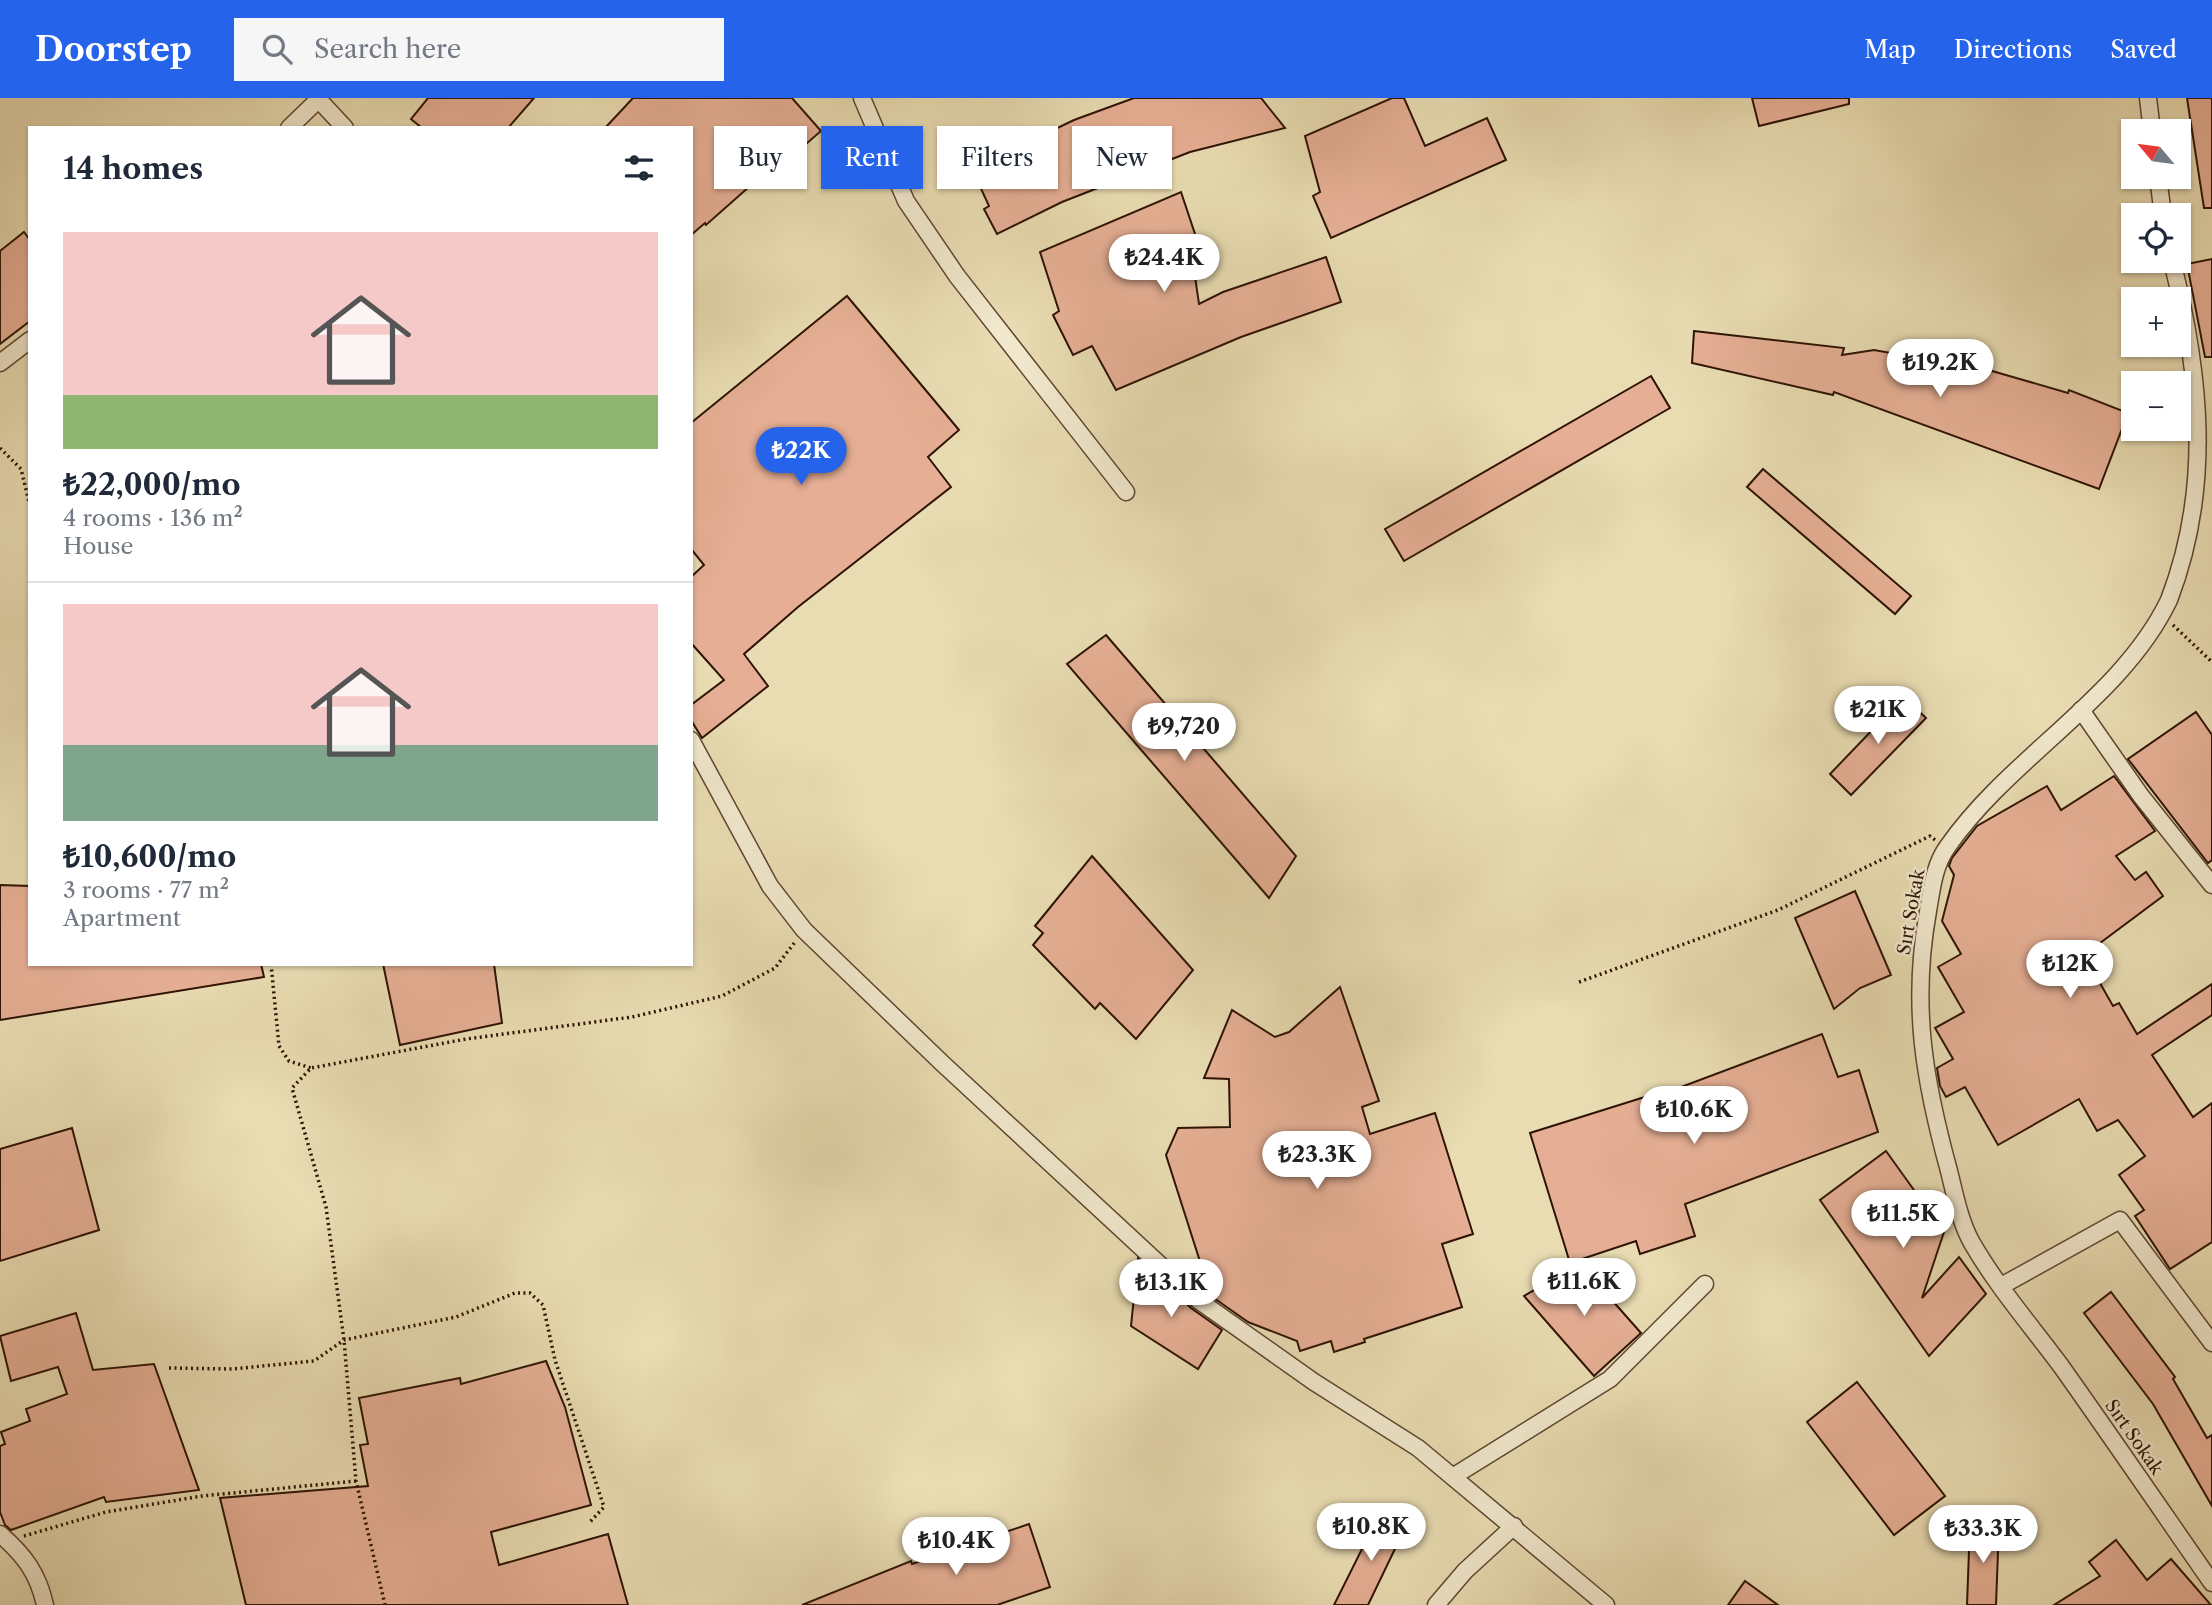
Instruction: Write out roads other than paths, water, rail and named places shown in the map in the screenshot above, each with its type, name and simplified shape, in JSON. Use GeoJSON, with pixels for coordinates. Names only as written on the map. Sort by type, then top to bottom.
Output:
{"type":"FeatureCollection","features":[{"type":"Feature","properties":{"kind":"street"},"geometry":{"type":"LineString","coordinates":[[862,98],[906,201],[957,276],[1126,492]]}},
{"type":"Feature","properties":{"kind":"street"},"geometry":{"type":"LineString","coordinates":[[2148,98],[2151,119]]}},
{"type":"Feature","properties":{"kind":"street"},"geometry":{"type":"LineString","coordinates":[[291,126],[320,99],[343,126]]}},
{"type":"Feature","properties":{"kind":"street","name":"Sırt Sokak"},"geometry":{"type":"LineString","coordinates":[[2175,273],[2193,347],[2203,407],[2203,474],[2192,544],[2153,631],[2118,674],[2050,736],[1946,848],[1934,872],[1921,947],[1922,1046],[1928,1096],[1957,1202],[1971,1242],[2212,1583]]}},
{"type":"Feature","properties":{"kind":"street"},"geometry":{"type":"LineString","coordinates":[[0,363],[28,342]]}},
{"type":"Feature","properties":{"kind":"street"},"geometry":{"type":"LineString","coordinates":[[2081,709],[2141,796],[2212,885]]}},
{"type":"Feature","properties":{"kind":"street"},"geometry":{"type":"LineString","coordinates":[[693,744],[754,861],[804,930],[942,1063],[1075,1183],[1198,1300],[1314,1382],[1418,1448],[1606,1605]]}},
{"type":"Feature","properties":{"kind":"street"},"geometry":{"type":"LineString","coordinates":[[2003,1285],[2120,1220],[2212,1343]]}},
{"type":"Feature","properties":{"kind":"street"},"geometry":{"type":"LineString","coordinates":[[1454,1476],[1610,1379],[1704,1284]]}},
{"type":"Feature","properties":{"kind":"street"},"geometry":{"type":"LineString","coordinates":[[1436,1605],[1465,1571],[1514,1526]]}},
{"type":"Feature","properties":{"kind":"street"},"geometry":{"type":"LineString","coordinates":[[4,1537],[37,1575],[45,1605]]}}]}
